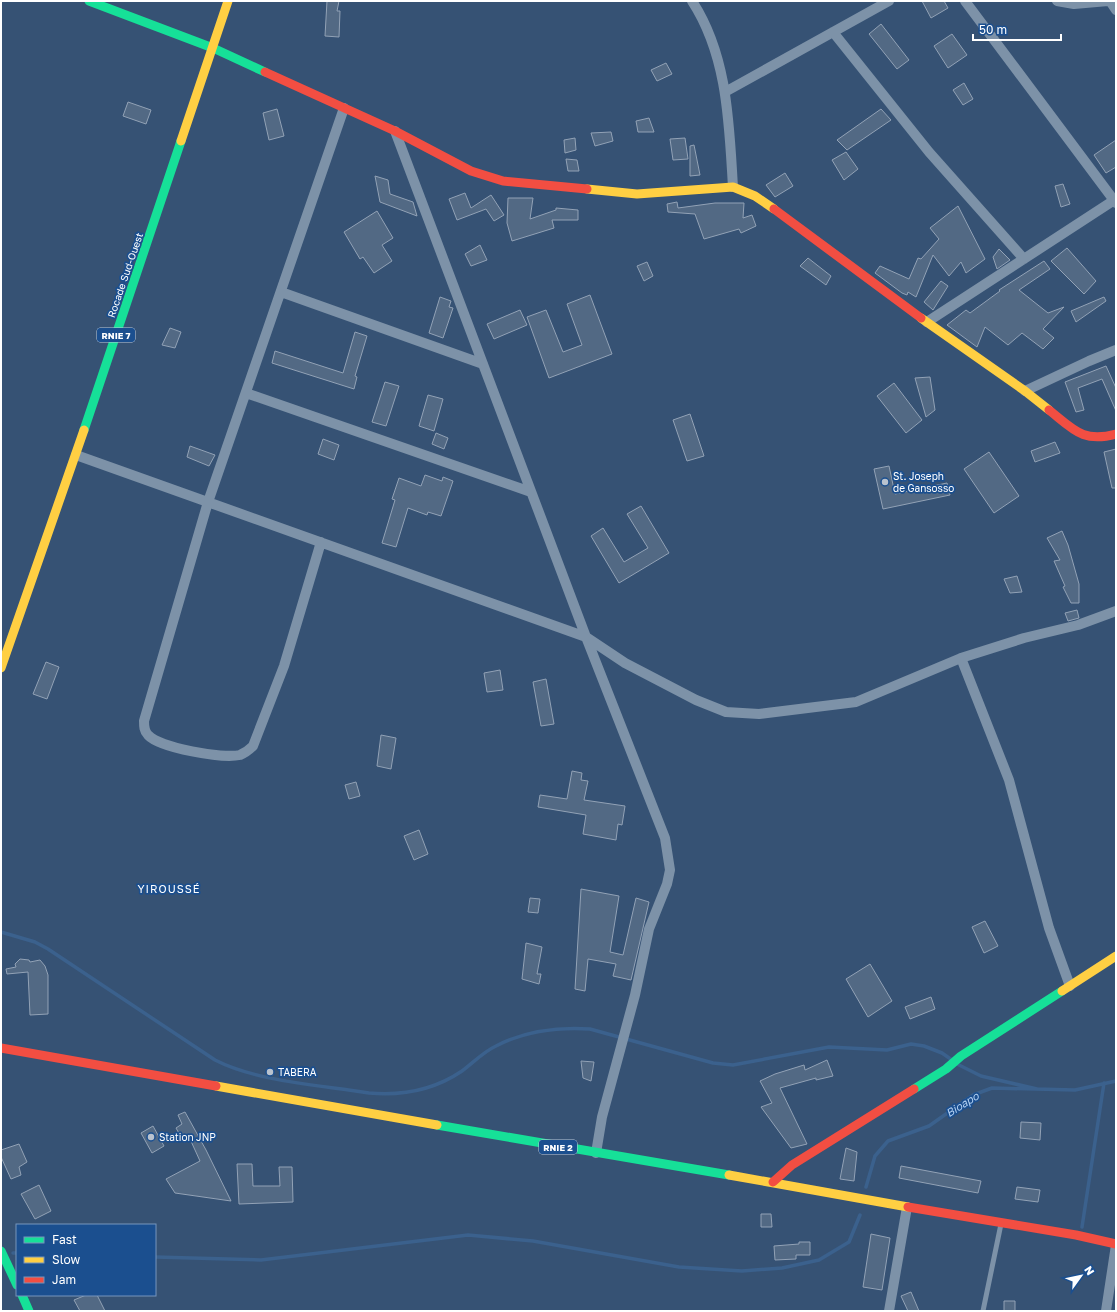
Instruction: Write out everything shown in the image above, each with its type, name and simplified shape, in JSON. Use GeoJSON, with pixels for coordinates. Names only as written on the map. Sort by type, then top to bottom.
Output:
{"type":"FeatureCollection","features":[{"type":"Feature","properties":{"kind":"main road"},"geometry":{"type":"LineString","coordinates":[[89,1],[213,48],[395,131],[471,171],[503,181],[637,194],[733,187],[755,196],[927,322],[1026,391],[1075,431],[1088,437],[1101,438],[1116,434]]}},
{"type":"Feature","properties":{"kind":"main road","name":"Rocade Sud-Ouest"},"geometry":{"type":"LineString","coordinates":[[1,668],[76,455],[228,1]]}},
{"type":"Feature","properties":{"kind":"main road"},"geometry":{"type":"LineString","coordinates":[[773,1182],[792,1165],[946,1069],[961,1056],[1116,956]]}},
{"type":"Feature","properties":{"kind":"main road","name":"RNIE 2"},"geometry":{"type":"LineString","coordinates":[[1,1048],[596,1154],[773,1182],[907,1207],[1076,1235],[1116,1245]]}},
{"type":"Feature","properties":{"kind":"main road"},"geometry":{"type":"LineString","coordinates":[[1,1251],[16,1283]]}},
{"type":"Feature","properties":{"kind":"main road"},"geometry":{"type":"LineString","coordinates":[[22,1296],[29,1311]]}},
{"type":"Feature","properties":{"kind":"street"},"geometry":{"type":"LineString","coordinates":[[692,1],[711,40],[725,92],[733,187]]}},
{"type":"Feature","properties":{"kind":"street"},"geometry":{"type":"LineString","coordinates":[[725,92],[889,1]]}},
{"type":"Feature","properties":{"kind":"street"},"geometry":{"type":"LineString","coordinates":[[927,322],[1115,201],[965,1]]}},
{"type":"Feature","properties":{"kind":"street"},"geometry":{"type":"LineString","coordinates":[[1057,1],[1074,4],[1109,1],[1116,10]]}},
{"type":"Feature","properties":{"kind":"street"},"geometry":{"type":"LineString","coordinates":[[833,32],[929,152],[1024,259]]}},
{"type":"Feature","properties":{"kind":"street"},"geometry":{"type":"LineString","coordinates":[[321,542],[284,666],[253,746],[242,754],[231,756],[179,749],[161,743],[147,734],[144,728],[144,721],[208,502],[344,108]]}},
{"type":"Feature","properties":{"kind":"street"},"geometry":{"type":"LineString","coordinates":[[395,131],[586,637],[661,826],[667,845],[670,870],[667,884],[649,929],[635,995],[602,1117],[596,1154]]}},
{"type":"Feature","properties":{"kind":"street"},"geometry":{"type":"LineString","coordinates":[[281,292],[483,364]]}},
{"type":"Feature","properties":{"kind":"street"},"geometry":{"type":"LineString","coordinates":[[1026,391],[1116,350]]}},
{"type":"Feature","properties":{"kind":"street"},"geometry":{"type":"LineString","coordinates":[[246,393],[531,492]]}},
{"type":"Feature","properties":{"kind":"street"},"geometry":{"type":"LineString","coordinates":[[76,455],[586,637],[624,663],[696,700],[726,712],[759,714],[856,702],[962,658],[1024,638],[1078,625],[1116,611]]}},
{"type":"Feature","properties":{"kind":"street"},"geometry":{"type":"LineString","coordinates":[[962,658],[1009,780],[1049,928],[1070,986]]}},
{"type":"Feature","properties":{"kind":"street"},"geometry":{"type":"LineString","coordinates":[[889,1311],[907,1207]]}},
{"type":"Feature","properties":{"kind":"street"},"geometry":{"type":"LineString","coordinates":[[1106,1311],[1116,1245]]}},
{"type":"Feature","properties":{"kind":"lane"},"geometry":{"type":"LineString","coordinates":[[983,1311],[1002,1223]]}},
{"type":"Feature","properties":{"kind":"building"},"geometry":{"type":"Polygon","coordinates":[[[327,1],[339,1],[337,11],[340,11],[339,37],[325,36],[327,1]]]}},
{"type":"Feature","properties":{"kind":"building"},"geometry":{"type":"Polygon","coordinates":[[[922,1],[944,1],[948,8],[931,18],[922,1]]]}},
{"type":"Feature","properties":{"kind":"building"},"geometry":{"type":"Polygon","coordinates":[[[881,24],[909,60],[897,69],[869,34],[881,24]]]}},
{"type":"Feature","properties":{"kind":"building"},"geometry":{"type":"Polygon","coordinates":[[[952,34],[967,55],[948,68],[934,46],[952,34]]]}},
{"type":"Feature","properties":{"kind":"building"},"geometry":{"type":"Polygon","coordinates":[[[666,63],[672,74],[657,81],[651,70],[666,63]]]}},
{"type":"Feature","properties":{"kind":"building"},"geometry":{"type":"Polygon","coordinates":[[[964,83],[973,99],[963,105],[953,90],[964,83]]]}},
{"type":"Feature","properties":{"kind":"building"},"geometry":{"type":"Polygon","coordinates":[[[128,102],[151,110],[146,124],[123,116],[128,102]]]}},
{"type":"Feature","properties":{"kind":"building"},"geometry":{"type":"Polygon","coordinates":[[[277,109],[284,136],[269,140],[263,113],[277,109]]]}},
{"type":"Feature","properties":{"kind":"building"},"geometry":{"type":"Polygon","coordinates":[[[881,109],[891,120],[847,150],[837,140],[881,109]]]}},
{"type":"Feature","properties":{"kind":"building"},"geometry":{"type":"Polygon","coordinates":[[[649,118],[654,132],[638,132],[636,121],[649,118]]]}},
{"type":"Feature","properties":{"kind":"building"},"geometry":{"type":"Polygon","coordinates":[[[611,132],[613,141],[595,146],[591,133],[611,132]]]}},
{"type":"Feature","properties":{"kind":"building"},"geometry":{"type":"Polygon","coordinates":[[[575,138],[576,150],[565,153],[564,140],[575,138]]]}},
{"type":"Feature","properties":{"kind":"building"},"geometry":{"type":"Polygon","coordinates":[[[685,138],[688,159],[673,160],[670,139],[685,138]]]}},
{"type":"Feature","properties":{"kind":"building"},"geometry":{"type":"Polygon","coordinates":[[[1116,140],[1116,167],[1106,173],[1094,155],[1116,140]]]}},
{"type":"Feature","properties":{"kind":"building"},"geometry":{"type":"Polygon","coordinates":[[[694,145],[700,175],[690,176],[690,146],[694,145]]]}},
{"type":"Feature","properties":{"kind":"building"},"geometry":{"type":"Polygon","coordinates":[[[846,152],[858,169],[844,180],[832,160],[846,152]]]}},
{"type":"Feature","properties":{"kind":"building"},"geometry":{"type":"Polygon","coordinates":[[[566,159],[577,160],[579,171],[568,171],[566,159]]]}},
{"type":"Feature","properties":{"kind":"building"},"geometry":{"type":"Polygon","coordinates":[[[785,173],[793,186],[775,197],[766,185],[785,173]]]}},
{"type":"Feature","properties":{"kind":"building"},"geometry":{"type":"Polygon","coordinates":[[[375,176],[388,180],[390,194],[413,202],[417,216],[380,202],[375,176]]]}},
{"type":"Feature","properties":{"kind":"building"},"geometry":{"type":"Polygon","coordinates":[[[1063,184],[1070,204],[1061,207],[1055,186],[1063,184]]]}},
{"type":"Feature","properties":{"kind":"building"},"geometry":{"type":"Polygon","coordinates":[[[465,193],[471,208],[491,195],[504,215],[494,221],[486,209],[457,220],[449,199],[465,193]]]}},
{"type":"Feature","properties":{"kind":"building"},"geometry":{"type":"Polygon","coordinates":[[[508,198],[533,198],[530,219],[556,210],[556,208],[578,210],[578,220],[552,220],[554,228],[512,241],[507,223],[508,198]]]}},
{"type":"Feature","properties":{"kind":"building"},"geometry":{"type":"Polygon","coordinates":[[[677,202],[678,208],[715,203],[744,203],[743,218],[752,215],[756,226],[741,233],[739,229],[704,239],[695,214],[668,212],[667,204],[677,202]]]}},
{"type":"Feature","properties":{"kind":"building"},"geometry":{"type":"Polygon","coordinates":[[[958,206],[985,259],[966,273],[961,262],[949,276],[933,255],[916,297],[908,292],[907,295],[902,293],[875,273],[880,266],[909,279],[918,258],[921,259],[939,239],[930,228],[958,206]]]}},
{"type":"Feature","properties":{"kind":"building"},"geometry":{"type":"Polygon","coordinates":[[[377,211],[393,238],[382,245],[392,261],[374,273],[363,257],[360,259],[344,232],[377,211]]]}},
{"type":"Feature","properties":{"kind":"building"},"geometry":{"type":"Polygon","coordinates":[[[480,245],[487,260],[471,266],[465,254],[480,245]]]}},
{"type":"Feature","properties":{"kind":"building"},"geometry":{"type":"Polygon","coordinates":[[[1067,248],[1096,281],[1084,294],[1051,261],[1067,248]]]}},
{"type":"Feature","properties":{"kind":"building"},"geometry":{"type":"Polygon","coordinates":[[[999,249],[1010,260],[997,269],[993,257],[999,249]]]}},
{"type":"Feature","properties":{"kind":"building"},"geometry":{"type":"Polygon","coordinates":[[[808,258],[831,276],[826,285],[800,266],[808,258]]]}},
{"type":"Feature","properties":{"kind":"building"},"geometry":{"type":"Polygon","coordinates":[[[1044,261],[1050,269],[1019,290],[1048,313],[1064,307],[1043,329],[1054,338],[1043,349],[1022,333],[1008,345],[985,327],[977,347],[947,325],[966,310],[970,313],[1000,291],[999,290],[1044,261]]]}},
{"type":"Feature","properties":{"kind":"building"},"geometry":{"type":"Polygon","coordinates":[[[647,262],[653,276],[644,281],[637,266],[647,262]]]}},
{"type":"Feature","properties":{"kind":"building"},"geometry":{"type":"Polygon","coordinates":[[[941,281],[948,286],[933,310],[924,302],[941,281]]]}},
{"type":"Feature","properties":{"kind":"building"},"geometry":{"type":"Polygon","coordinates":[[[590,295],[612,354],[549,378],[527,317],[546,310],[563,352],[582,345],[567,304],[590,295]]]}},
{"type":"Feature","properties":{"kind":"building"},"geometry":{"type":"Polygon","coordinates":[[[440,297],[451,301],[449,307],[453,308],[443,338],[429,333],[440,297]]]}},
{"type":"Feature","properties":{"kind":"building"},"geometry":{"type":"Polygon","coordinates":[[[1104,297],[1106,301],[1076,322],[1071,311],[1104,297]]]}},
{"type":"Feature","properties":{"kind":"building"},"geometry":{"type":"Polygon","coordinates":[[[520,310],[527,325],[494,339],[487,324],[520,310]]]}},
{"type":"Feature","properties":{"kind":"building"},"geometry":{"type":"Polygon","coordinates":[[[170,328],[181,332],[175,348],[162,345],[170,328]]]}},
{"type":"Feature","properties":{"kind":"building"},"geometry":{"type":"Polygon","coordinates":[[[355,332],[367,336],[355,376],[357,377],[354,389],[272,363],[275,351],[343,373],[355,332]]]}},
{"type":"Feature","properties":{"kind":"building"},"geometry":{"type":"Polygon","coordinates":[[[1106,366],[1116,388],[1116,411],[1102,379],[1078,388],[1084,410],[1076,412],[1065,382],[1106,366]]]}},
{"type":"Feature","properties":{"kind":"building"},"geometry":{"type":"Polygon","coordinates":[[[930,377],[935,410],[926,417],[915,378],[930,377]]]}},
{"type":"Feature","properties":{"kind":"building"},"geometry":{"type":"Polygon","coordinates":[[[385,382],[399,386],[386,426],[372,422],[385,382]]]}},
{"type":"Feature","properties":{"kind":"building"},"geometry":{"type":"Polygon","coordinates":[[[894,383],[922,420],[906,433],[877,396],[894,383]]]}},
{"type":"Feature","properties":{"kind":"building"},"geometry":{"type":"Polygon","coordinates":[[[428,395],[443,399],[434,431],[419,426],[428,395]]]}},
{"type":"Feature","properties":{"kind":"building"},"geometry":{"type":"Polygon","coordinates":[[[690,414],[704,456],[687,461],[673,420],[690,414]]]}},
{"type":"Feature","properties":{"kind":"building"},"geometry":{"type":"Polygon","coordinates":[[[436,433],[448,438],[444,449],[432,444],[436,433]]]}},
{"type":"Feature","properties":{"kind":"building"},"geometry":{"type":"Polygon","coordinates":[[[323,439],[339,445],[334,460],[318,454],[323,439]]]}},
{"type":"Feature","properties":{"kind":"building"},"geometry":{"type":"Polygon","coordinates":[[[1055,442],[1060,453],[1035,462],[1031,451],[1055,442]]]}},
{"type":"Feature","properties":{"kind":"building"},"geometry":{"type":"Polygon","coordinates":[[[190,446],[215,455],[209,466],[187,457],[190,446]]]}},
{"type":"Feature","properties":{"kind":"building"},"geometry":{"type":"Polygon","coordinates":[[[1116,449],[1116,488],[1112,488],[1104,452],[1116,449]]]}},
{"type":"Feature","properties":{"kind":"building"},"geometry":{"type":"Polygon","coordinates":[[[989,452],[1019,496],[994,513],[964,469],[989,452]]]}},
{"type":"Feature","properties":{"kind":"building"},"geometry":{"type":"Polygon","coordinates":[[[889,466],[895,494],[947,483],[950,495],[883,509],[874,469],[889,466]]]}},
{"type":"Feature","properties":{"kind":"building"},"geometry":{"type":"Polygon","coordinates":[[[425,475],[442,481],[443,477],[453,481],[441,516],[428,512],[427,515],[408,508],[396,547],[382,543],[395,500],[392,499],[399,478],[421,486],[425,475]]]}},
{"type":"Feature","properties":{"kind":"building"},"geometry":{"type":"Polygon","coordinates":[[[641,506],[669,553],[619,583],[591,536],[603,528],[624,562],[648,548],[627,514],[641,506]]]}},
{"type":"Feature","properties":{"kind":"building"},"geometry":{"type":"Polygon","coordinates":[[[1062,531],[1068,545],[1079,584],[1079,603],[1071,603],[1063,587],[1065,586],[1054,561],[1060,560],[1047,538],[1062,531]]]}},
{"type":"Feature","properties":{"kind":"building"},"geometry":{"type":"Polygon","coordinates":[[[1017,576],[1022,592],[1010,593],[1004,579],[1017,576]]]}},
{"type":"Feature","properties":{"kind":"building"},"geometry":{"type":"Polygon","coordinates":[[[1077,610],[1079,618],[1068,621],[1065,613],[1077,610]]]}},
{"type":"Feature","properties":{"kind":"building"},"geometry":{"type":"Polygon","coordinates":[[[46,662],[59,667],[47,699],[33,694],[46,662]]]}},
{"type":"Feature","properties":{"kind":"building"},"geometry":{"type":"Polygon","coordinates":[[[500,670],[503,690],[487,692],[484,673],[500,670]]]}},
{"type":"Feature","properties":{"kind":"building"},"geometry":{"type":"Polygon","coordinates":[[[546,679],[554,724],[541,726],[533,682],[546,679]]]}},
{"type":"Feature","properties":{"kind":"building"},"geometry":{"type":"Polygon","coordinates":[[[381,735],[396,738],[391,769],[377,766],[381,735]]]}},
{"type":"Feature","properties":{"kind":"building"},"geometry":{"type":"Polygon","coordinates":[[[572,771],[582,773],[581,780],[588,781],[584,800],[625,806],[622,825],[618,824],[616,840],[583,834],[586,815],[538,807],[540,795],[567,799],[572,771]]]}},
{"type":"Feature","properties":{"kind":"building"},"geometry":{"type":"Polygon","coordinates":[[[356,782],[360,796],[349,799],[345,785],[356,782]]]}},
{"type":"Feature","properties":{"kind":"building"},"geometry":{"type":"Polygon","coordinates":[[[419,830],[428,854],[414,860],[404,836],[419,830]]]}},
{"type":"Feature","properties":{"kind":"building"},"geometry":{"type":"Polygon","coordinates":[[[581,889],[619,896],[610,952],[623,955],[636,898],[649,902],[631,980],[613,976],[616,964],[588,959],[585,991],[575,989],[581,889]]]}},
{"type":"Feature","properties":{"kind":"building"},"geometry":{"type":"Polygon","coordinates":[[[530,898],[540,899],[538,913],[528,912],[530,898]]]}},
{"type":"Feature","properties":{"kind":"building"},"geometry":{"type":"Polygon","coordinates":[[[985,921],[998,946],[984,953],[972,927],[985,921]]]}},
{"type":"Feature","properties":{"kind":"building"},"geometry":{"type":"Polygon","coordinates":[[[526,943],[542,947],[537,974],[541,974],[539,984],[522,979],[526,943]]]}},
{"type":"Feature","properties":{"kind":"building"},"geometry":{"type":"Polygon","coordinates":[[[20,959],[29,960],[30,962],[40,960],[45,966],[48,975],[48,1014],[30,1015],[28,972],[7,974],[6,969],[16,967],[15,964],[20,959]]]}},
{"type":"Feature","properties":{"kind":"building"},"geometry":{"type":"Polygon","coordinates":[[[870,964],[892,1001],[868,1017],[846,979],[870,964]]]}},
{"type":"Feature","properties":{"kind":"building"},"geometry":{"type":"Polygon","coordinates":[[[931,997],[935,1009],[910,1019],[905,1007],[931,997]]]}},
{"type":"Feature","properties":{"kind":"building"},"geometry":{"type":"Polygon","coordinates":[[[827,1060],[833,1076],[816,1080],[816,1078],[780,1088],[807,1144],[791,1148],[761,1107],[772,1103],[760,1081],[775,1074],[804,1065],[805,1070],[827,1060]]]}},
{"type":"Feature","properties":{"kind":"building"},"geometry":{"type":"Polygon","coordinates":[[[581,1061],[594,1062],[591,1081],[583,1078],[581,1061]]]}},
{"type":"Feature","properties":{"kind":"building"},"geometry":{"type":"Polygon","coordinates":[[[185,1112],[206,1150],[231,1201],[175,1193],[166,1179],[200,1161],[190,1139],[184,1142],[176,1128],[182,1124],[178,1115],[185,1112]]]}},
{"type":"Feature","properties":{"kind":"building"},"geometry":{"type":"Polygon","coordinates":[[[1021,1122],[1041,1123],[1040,1140],[1020,1138],[1021,1122]]]}},
{"type":"Feature","properties":{"kind":"building"},"geometry":{"type":"Polygon","coordinates":[[[153,1126],[164,1146],[152,1153],[141,1133],[153,1126]]]}},
{"type":"Feature","properties":{"kind":"building"},"geometry":{"type":"Polygon","coordinates":[[[19,1144],[27,1162],[19,1167],[21,1175],[11,1179],[1,1157],[1,1150],[19,1144]]]}},
{"type":"Feature","properties":{"kind":"building"},"geometry":{"type":"Polygon","coordinates":[[[846,1148],[857,1152],[854,1181],[840,1179],[846,1148]]]}},
{"type":"Feature","properties":{"kind":"building"},"geometry":{"type":"Polygon","coordinates":[[[237,1164],[252,1164],[253,1186],[280,1186],[279,1167],[292,1167],[293,1202],[239,1204],[237,1164]]]}},
{"type":"Feature","properties":{"kind":"building"},"geometry":{"type":"Polygon","coordinates":[[[901,1166],[981,1181],[978,1193],[899,1178],[901,1166]]]}},
{"type":"Feature","properties":{"kind":"building"},"geometry":{"type":"Polygon","coordinates":[[[39,1185],[51,1211],[35,1219],[21,1194],[39,1185]]]}},
{"type":"Feature","properties":{"kind":"building"},"geometry":{"type":"Polygon","coordinates":[[[1017,1187],[1040,1190],[1038,1202],[1015,1199],[1017,1187]]]}},
{"type":"Feature","properties":{"kind":"building"},"geometry":{"type":"Polygon","coordinates":[[[761,1214],[771,1214],[772,1227],[761,1227],[761,1214]]]}},
{"type":"Feature","properties":{"kind":"building"},"geometry":{"type":"Polygon","coordinates":[[[871,1234],[890,1238],[882,1290],[863,1287],[871,1234]]]}},
{"type":"Feature","properties":{"kind":"building"},"geometry":{"type":"Polygon","coordinates":[[[799,1242],[810,1242],[810,1255],[796,1255],[796,1259],[775,1260],[774,1246],[799,1244],[799,1242]]]}},
{"type":"Feature","properties":{"kind":"building"},"geometry":{"type":"Polygon","coordinates":[[[911,1292],[919,1311],[908,1311],[901,1296],[911,1292]]]}},
{"type":"Feature","properties":{"kind":"building"},"geometry":{"type":"Polygon","coordinates":[[[84,1296],[98,1296],[105,1311],[80,1311],[74,1300],[84,1296]]]}},
{"type":"Feature","properties":{"kind":"building"},"geometry":{"type":"Polygon","coordinates":[[[1004,1301],[1015,1301],[1015,1311],[1004,1311],[1004,1301]]]}},
{"type":"Feature","properties":{"kind":"waterway"},"geometry":{"type":"LineString","coordinates":[[1,932],[35,942],[48,949],[215,1060],[250,1073],[270,1078],[369,1093],[394,1094],[429,1087],[451,1078],[487,1051],[507,1041],[542,1031],[566,1029],[590,1029],[713,1063],[733,1065],[829,1047],[887,1050],[911,1044],[924,1046],[942,1053],[952,1060]]}},
{"type":"Feature","properties":{"kind":"waterway"},"geometry":{"type":"LineString","coordinates":[[957,1064],[981,1076],[1037,1089]]}},
{"type":"Feature","properties":{"kind":"waterway","name":"Bioapo"},"geometry":{"type":"LineString","coordinates":[[866,1187],[875,1156],[888,1141],[929,1126],[973,1095],[992,1088],[1075,1090],[1116,1081]]}},
{"type":"Feature","properties":{"kind":"waterway"},"geometry":{"type":"LineString","coordinates":[[1082,1227],[1104,1083]]}},
{"type":"Feature","properties":{"kind":"waterway"},"geometry":{"type":"LineString","coordinates":[[156,1257],[261,1260],[468,1235],[533,1241],[679,1267],[742,1271],[782,1268],[819,1260],[849,1242],[860,1215]]}},
{"type":"Feature","properties":{"kind":"traffic: fast"},"geometry":{"type":"LineString","coordinates":[[89,1],[213,48],[265,72]]}},
{"type":"Feature","properties":{"kind":"traffic: fast"},"geometry":{"type":"LineString","coordinates":[[84,430],[181,141]]}},
{"type":"Feature","properties":{"kind":"traffic: fast"},"geometry":{"type":"LineString","coordinates":[[914,1089],[946,1069],[961,1056],[1062,991]]}},
{"type":"Feature","properties":{"kind":"traffic: fast"},"geometry":{"type":"LineString","coordinates":[[437,1125],[729,1175]]}},
{"type":"Feature","properties":{"kind":"traffic: fast"},"geometry":{"type":"LineString","coordinates":[[1,1251],[16,1283]]}},
{"type":"Feature","properties":{"kind":"traffic: fast"},"geometry":{"type":"LineString","coordinates":[[22,1296],[29,1311]]}},
{"type":"Feature","properties":{"kind":"traffic: slow"},"geometry":{"type":"LineString","coordinates":[[181,141],[228,1]]}},
{"type":"Feature","properties":{"kind":"traffic: slow"},"geometry":{"type":"LineString","coordinates":[[587,189],[637,194],[733,187],[755,196],[774,209]]}},
{"type":"Feature","properties":{"kind":"traffic: slow"},"geometry":{"type":"LineString","coordinates":[[921,318],[1025,391],[1049,410]]}},
{"type":"Feature","properties":{"kind":"traffic: slow"},"geometry":{"type":"LineString","coordinates":[[1,668],[84,430]]}},
{"type":"Feature","properties":{"kind":"traffic: slow"},"geometry":{"type":"LineString","coordinates":[[1062,991],[1116,956]]}},
{"type":"Feature","properties":{"kind":"traffic: slow"},"geometry":{"type":"LineString","coordinates":[[216,1086],[437,1125]]}},
{"type":"Feature","properties":{"kind":"traffic: slow"},"geometry":{"type":"LineString","coordinates":[[729,1175],[908,1207]]}},
{"type":"Feature","properties":{"kind":"traffic: jam"},"geometry":{"type":"LineString","coordinates":[[265,72],[395,131],[471,171],[503,181],[587,189]]}},
{"type":"Feature","properties":{"kind":"traffic: jam"},"geometry":{"type":"LineString","coordinates":[[774,209],[921,318]]}},
{"type":"Feature","properties":{"kind":"traffic: jam"},"geometry":{"type":"LineString","coordinates":[[1049,410],[1072,429],[1087,436],[1095,437],[1116,434]]}},
{"type":"Feature","properties":{"kind":"traffic: jam"},"geometry":{"type":"LineString","coordinates":[[1,1048],[216,1086]]}},
{"type":"Feature","properties":{"kind":"traffic: jam"},"geometry":{"type":"LineString","coordinates":[[773,1182],[792,1165],[914,1089]]}},
{"type":"Feature","properties":{"kind":"traffic: jam"},"geometry":{"type":"LineString","coordinates":[[908,1207],[1076,1235],[1116,1244]]}},
{"type":"Feature","properties":{"kind":"place","name":"St. Joseph de Gansosso"},"geometry":{"type":"Point","coordinates":[885,482]}},
{"type":"Feature","properties":{"kind":"place","name":"TABERA"},"geometry":{"type":"Point","coordinates":[270,1072]}},
{"type":"Feature","properties":{"kind":"place","name":"Station JNP"},"geometry":{"type":"Point","coordinates":[151,1137]}},
{"type":"Feature","properties":{"kind":"district","name":"YIROUSSÉ"},"geometry":{"type":"Point","coordinates":[169,888]}}]}
